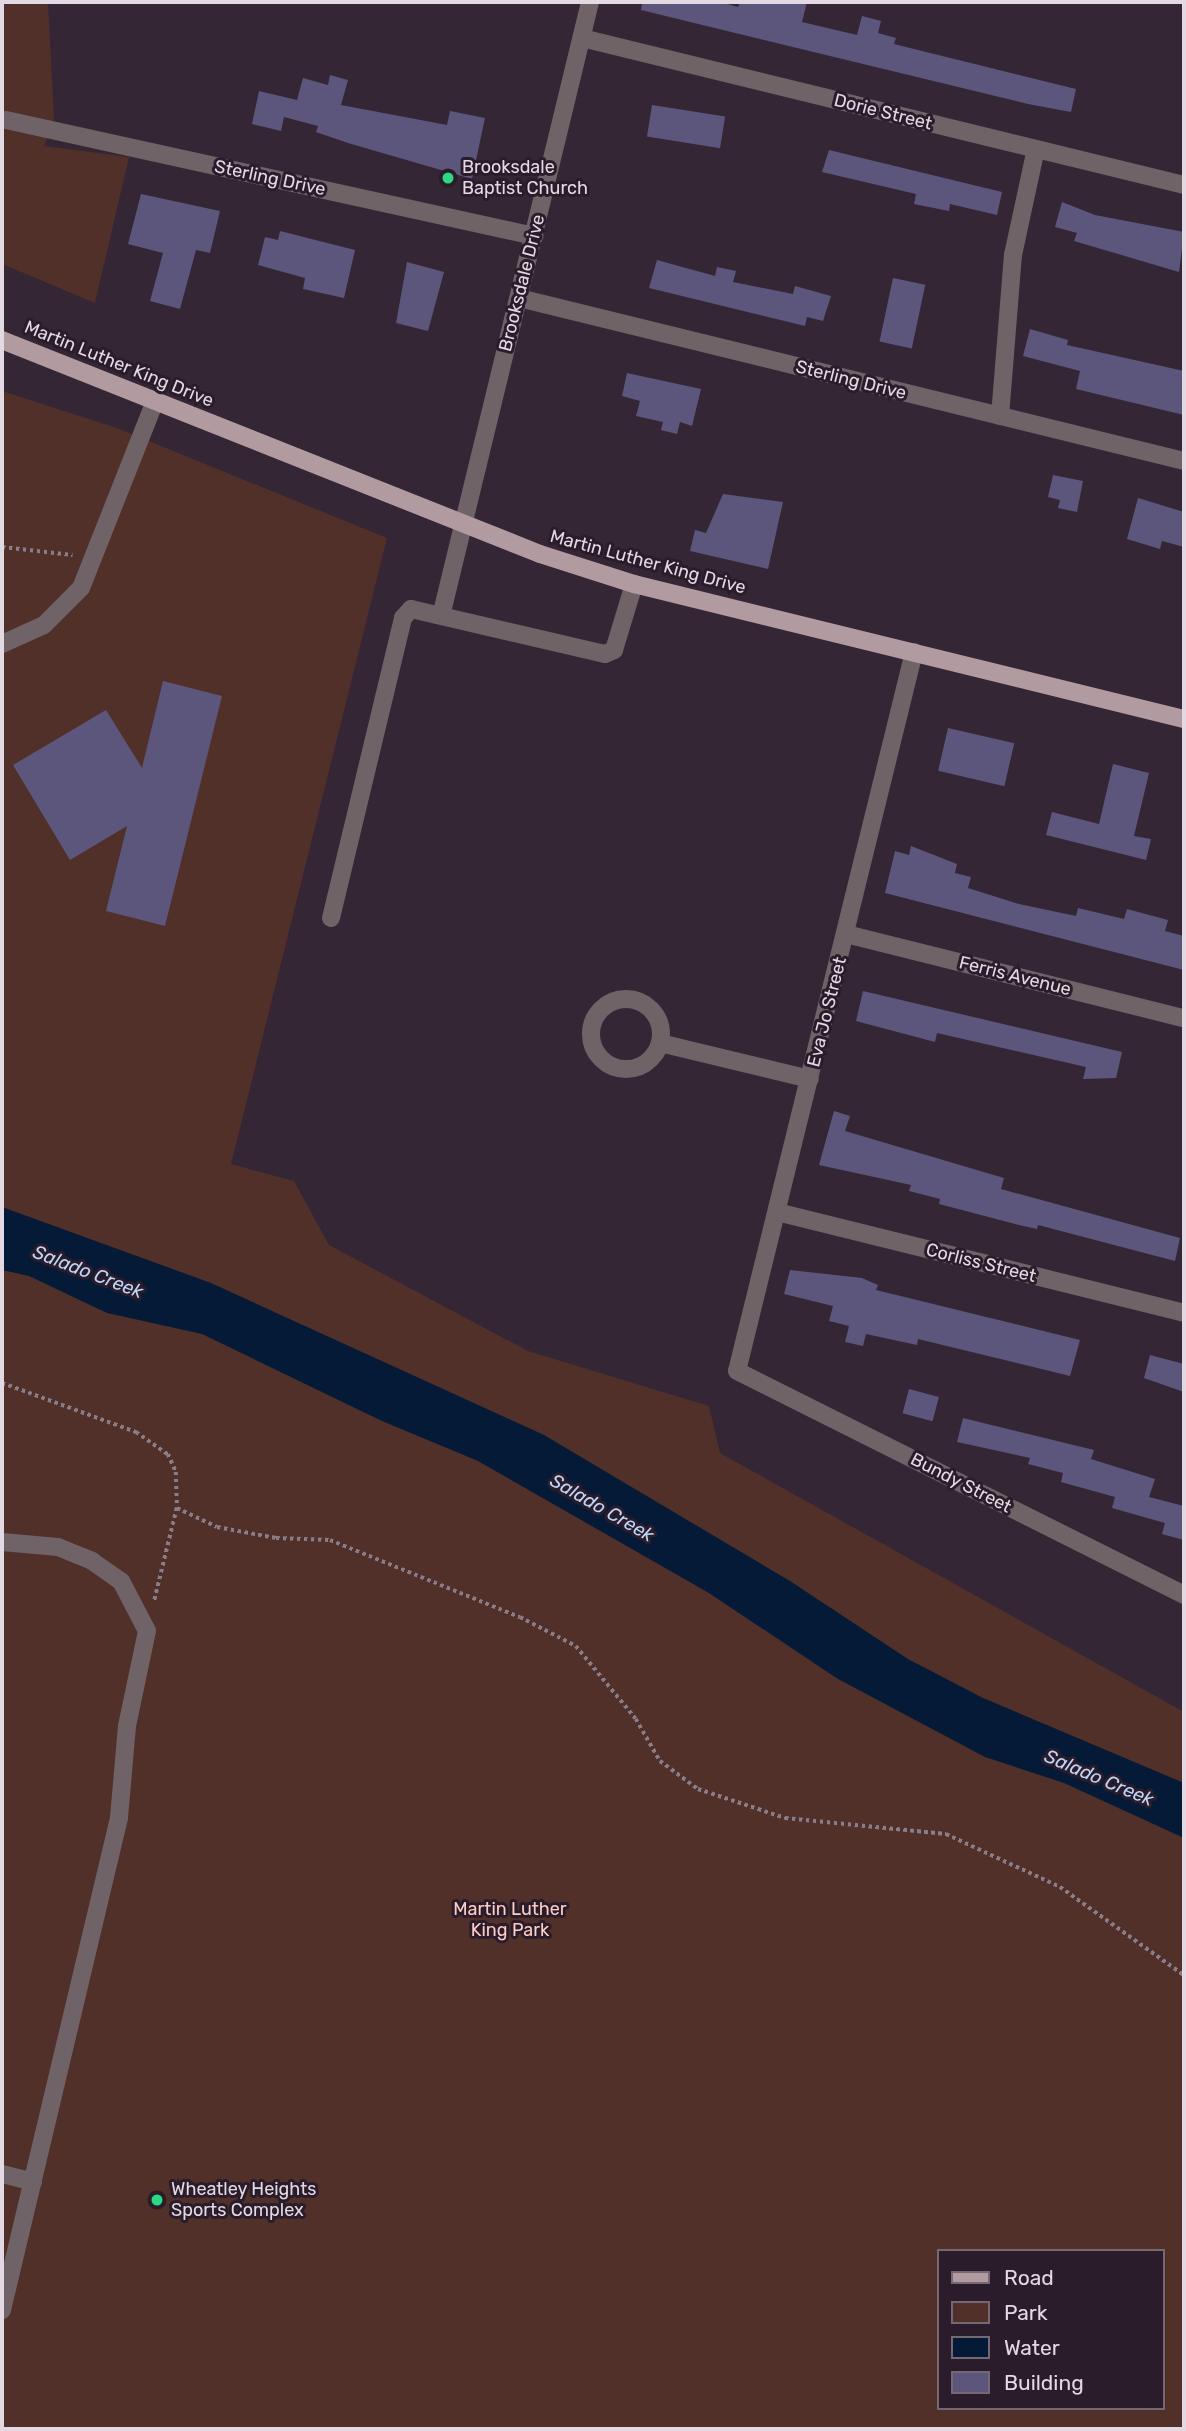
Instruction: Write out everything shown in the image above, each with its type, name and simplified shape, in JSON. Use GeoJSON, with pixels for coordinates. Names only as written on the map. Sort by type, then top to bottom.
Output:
{"type":"FeatureCollection","features":[{"type":"Feature","properties":{"kind":"main road","name":"Martin Luther King Drive"},"geometry":{"type":"LineString","coordinates":[[2,340],[461,524],[634,584],[1184,719]]}},
{"type":"Feature","properties":{"kind":"street","name":"Brooksdale Drive"},"geometry":{"type":"LineString","coordinates":[[442,612],[461,524],[590,2]]}},
{"type":"Feature","properties":{"kind":"street","name":"Dorie Street"},"geometry":{"type":"LineString","coordinates":[[582,38],[1184,185]]}},
{"type":"Feature","properties":{"kind":"street","name":"Sterling Drive"},"geometry":{"type":"LineString","coordinates":[[6,120],[534,236]]}},
{"type":"Feature","properties":{"kind":"street"},"geometry":{"type":"LineString","coordinates":[[1000,416],[1013,255],[1036,149]]}},
{"type":"Feature","properties":{"kind":"street","name":"Sterling Drive"},"geometry":{"type":"LineString","coordinates":[[519,298],[1184,461]]}},
{"type":"Feature","properties":{"kind":"street"},"geometry":{"type":"LineString","coordinates":[[2,644],[65,608],[93,559],[155,401]]}},
{"type":"Feature","properties":{"kind":"street"},"geometry":{"type":"LineString","coordinates":[[331,918],[403,618],[411,609],[442,612],[605,654],[614,650],[634,584]]}},
{"type":"Feature","properties":{"kind":"street","name":"Eva Jo Street"},"geometry":{"type":"LineString","coordinates":[[737,1371],[914,652]]}},
{"type":"Feature","properties":{"kind":"street","name":"Ferris Avenue"},"geometry":{"type":"LineString","coordinates":[[846,934],[1184,1018]]}},
{"type":"Feature","properties":{"kind":"street"},"geometry":{"type":"LineString","coordinates":[[660,1042],[810,1079]]}},
{"type":"Feature","properties":{"kind":"street","name":"Corliss Street"},"geometry":{"type":"LineString","coordinates":[[777,1213],[1184,1313]]}},
{"type":"Feature","properties":{"kind":"street","name":"Bundy Street"},"geometry":{"type":"LineString","coordinates":[[737,1371],[1184,1595]]}},
{"type":"Feature","properties":{"kind":"street"},"geometry":{"type":"LineString","coordinates":[[2,1542],[58,1547],[92,1561],[121,1581],[147,1631],[127,1726],[120,1818],[2,2310]]}},
{"type":"Feature","properties":{"kind":"street"},"geometry":{"type":"LineString","coordinates":[[2,2174],[33,2182]]}},
{"type":"Feature","properties":{"kind":"path"},"geometry":{"type":"LineString","coordinates":[[2,547],[93,559]]}},
{"type":"Feature","properties":{"kind":"path"},"geometry":{"type":"LineString","coordinates":[[2,1383],[136,1432],[167,1454],[176,1472],[177,1508],[147,1631]]}},
{"type":"Feature","properties":{"kind":"path"},"geometry":{"type":"LineString","coordinates":[[177,1508],[217,1527],[276,1538],[330,1540],[520,1617],[576,1646],[636,1719],[660,1761],[698,1789],[785,1818],[946,1834],[1060,1887],[1184,1975]]}},
{"type":"Feature","properties":{"kind":"green space"},"geometry":{"type":"Polygon","coordinates":[[[2,2],[48,2],[54,118],[44,146],[129,157],[95,303],[2,264],[2,2]]]}},
{"type":"Feature","properties":{"kind":"green space","name":"Martin Luther King Park"},"geometry":{"type":"Polygon","coordinates":[[[2,391],[117,428],[387,538],[231,1164],[294,1181],[329,1245],[528,1351],[709,1406],[720,1453],[1184,1712],[1184,2429],[2,2429],[2,391]]]}},
{"type":"Feature","properties":{"kind":"water","name":"Salado Creek"},"geometry":{"type":"Polygon","coordinates":[[[2,1207],[211,1283],[544,1435],[790,1581],[908,1659],[983,1698],[1184,1783],[1184,1838],[1064,1783],[985,1757],[838,1679],[709,1593],[478,1461],[382,1421],[202,1334],[107,1313],[29,1276],[2,1270],[2,1207]]]}},
{"type":"Feature","properties":{"kind":"building"},"geometry":{"type":"Polygon","coordinates":[[[642,2],[720,2],[738,7],[740,2],[807,2],[802,22],[857,35],[862,16],[881,21],[878,33],[896,38],[894,44],[1076,89],[1071,112],[1028,104],[641,10],[642,2]]]}},
{"type":"Feature","properties":{"kind":"building"},"geometry":{"type":"Polygon","coordinates":[[[330,75],[348,80],[341,105],[447,125],[450,111],[485,118],[472,179],[348,143],[316,132],[318,126],[284,117],[281,131],[252,124],[259,91],[297,100],[303,78],[328,85],[330,75]]]}},
{"type":"Feature","properties":{"kind":"building"},"geometry":{"type":"Polygon","coordinates":[[[652,105],[725,117],[720,148],[647,137],[652,105]]]}},
{"type":"Feature","properties":{"kind":"building"},"geometry":{"type":"Polygon","coordinates":[[[829,150],[1002,192],[997,215],[950,204],[949,211],[914,204],[916,194],[822,172],[829,150]]]}},
{"type":"Feature","properties":{"kind":"building"},"geometry":{"type":"Polygon","coordinates":[[[141,194],[220,211],[210,253],[196,250],[180,309],[150,301],[163,253],[128,244],[141,194]]]}},
{"type":"Feature","properties":{"kind":"building"},"geometry":{"type":"Polygon","coordinates":[[[1062,202],[1095,215],[1184,232],[1179,272],[1074,241],[1077,233],[1055,227],[1062,202]]]}},
{"type":"Feature","properties":{"kind":"building"},"geometry":{"type":"Polygon","coordinates":[[[280,231],[355,250],[344,298],[303,289],[305,278],[258,265],[265,237],[278,240],[280,231]]]}},
{"type":"Feature","properties":{"kind":"building"},"geometry":{"type":"Polygon","coordinates":[[[657,260],[715,276],[717,267],[736,271],[733,282],[793,294],[795,286],[831,296],[823,321],[807,317],[805,326],[649,288],[657,260]]]}},
{"type":"Feature","properties":{"kind":"building"},"geometry":{"type":"Polygon","coordinates":[[[407,262],[444,272],[428,331],[396,323],[407,262]]]}},
{"type":"Feature","properties":{"kind":"building"},"geometry":{"type":"Polygon","coordinates":[[[893,278],[925,285],[912,348],[879,342],[893,278]]]}},
{"type":"Feature","properties":{"kind":"building"},"geometry":{"type":"Polygon","coordinates":[[[1030,329],[1068,340],[1067,345],[1184,371],[1184,415],[1076,389],[1080,371],[1023,356],[1030,329]]]}},
{"type":"Feature","properties":{"kind":"building"},"geometry":{"type":"Polygon","coordinates":[[[627,373],[701,389],[692,426],[680,422],[677,434],[661,430],[663,422],[636,416],[640,401],[622,396],[627,373]]]}},
{"type":"Feature","properties":{"kind":"building"},"geometry":{"type":"Polygon","coordinates":[[[1053,475],[1083,481],[1077,512],[1058,508],[1060,500],[1048,497],[1053,475]]]}},
{"type":"Feature","properties":{"kind":"building"},"geometry":{"type":"Polygon","coordinates":[[[723,494],[783,502],[768,569],[690,551],[695,530],[706,533],[723,494]]]}},
{"type":"Feature","properties":{"kind":"building"},"geometry":{"type":"Polygon","coordinates":[[[1138,498],[1184,512],[1184,547],[1162,541],[1160,549],[1127,539],[1138,498]]]}},
{"type":"Feature","properties":{"kind":"building"},"geometry":{"type":"Polygon","coordinates":[[[163,681],[222,696],[165,926],[106,911],[127,826],[70,860],[13,765],[106,710],[142,768],[163,681]]]}},
{"type":"Feature","properties":{"kind":"building"},"geometry":{"type":"Polygon","coordinates":[[[948,728],[1014,743],[1004,786],[938,771],[948,728]]]}},
{"type":"Feature","properties":{"kind":"building"},"geometry":{"type":"Polygon","coordinates":[[[1113,764],[1149,773],[1134,836],[1151,839],[1146,860],[1046,835],[1052,812],[1099,824],[1113,764]]]}},
{"type":"Feature","properties":{"kind":"building"},"geometry":{"type":"Polygon","coordinates":[[[911,846],[957,864],[955,873],[971,877],[968,888],[1019,904],[1076,916],[1078,908],[1124,919],[1127,909],[1168,920],[1165,931],[1184,936],[1184,970],[885,893],[895,851],[909,855],[911,846]]]}},
{"type":"Feature","properties":{"kind":"building"},"geometry":{"type":"Polygon","coordinates":[[[863,991],[1122,1052],[1116,1078],[1083,1079],[1086,1067],[937,1033],[935,1042],[856,1021],[863,991]]]}},
{"type":"Feature","properties":{"kind":"building"},"geometry":{"type":"Polygon","coordinates":[[[834,1111],[850,1116],[845,1131],[1004,1178],[1001,1189],[1180,1238],[1175,1261],[1038,1225],[1037,1229],[939,1204],[940,1199],[909,1191],[911,1185],[819,1165],[834,1111]]]}},
{"type":"Feature","properties":{"kind":"building"},"geometry":{"type":"Polygon","coordinates":[[[790,1270],[862,1278],[878,1285],[876,1290],[1080,1340],[1070,1376],[918,1339],[917,1345],[866,1334],[863,1346],[845,1342],[849,1326],[829,1321],[833,1306],[784,1294],[790,1270]]]}},
{"type":"Feature","properties":{"kind":"building"},"geometry":{"type":"Polygon","coordinates":[[[1150,1355],[1184,1364],[1184,1392],[1144,1378],[1150,1355]]]}},
{"type":"Feature","properties":{"kind":"building"},"geometry":{"type":"Polygon","coordinates":[[[909,1389],[939,1397],[932,1421],[903,1413],[909,1389]]]}},
{"type":"Feature","properties":{"kind":"building"},"geometry":{"type":"Polygon","coordinates":[[[963,1418],[1094,1450],[1091,1459],[1155,1479],[1149,1497],[1184,1506],[1184,1540],[1162,1534],[1165,1523],[1112,1508],[1115,1497],[1061,1482],[1063,1473],[1028,1464],[1030,1458],[957,1442],[963,1418]]]}},
{"type":"Feature","properties":{"kind":"place","name":"Brooksdale Baptist Church"},"geometry":{"type":"Point","coordinates":[448,178]}},
{"type":"Feature","properties":{"kind":"place","name":"Wheatley Heights Sports Complex"},"geometry":{"type":"Point","coordinates":[157,2200]}}]}
